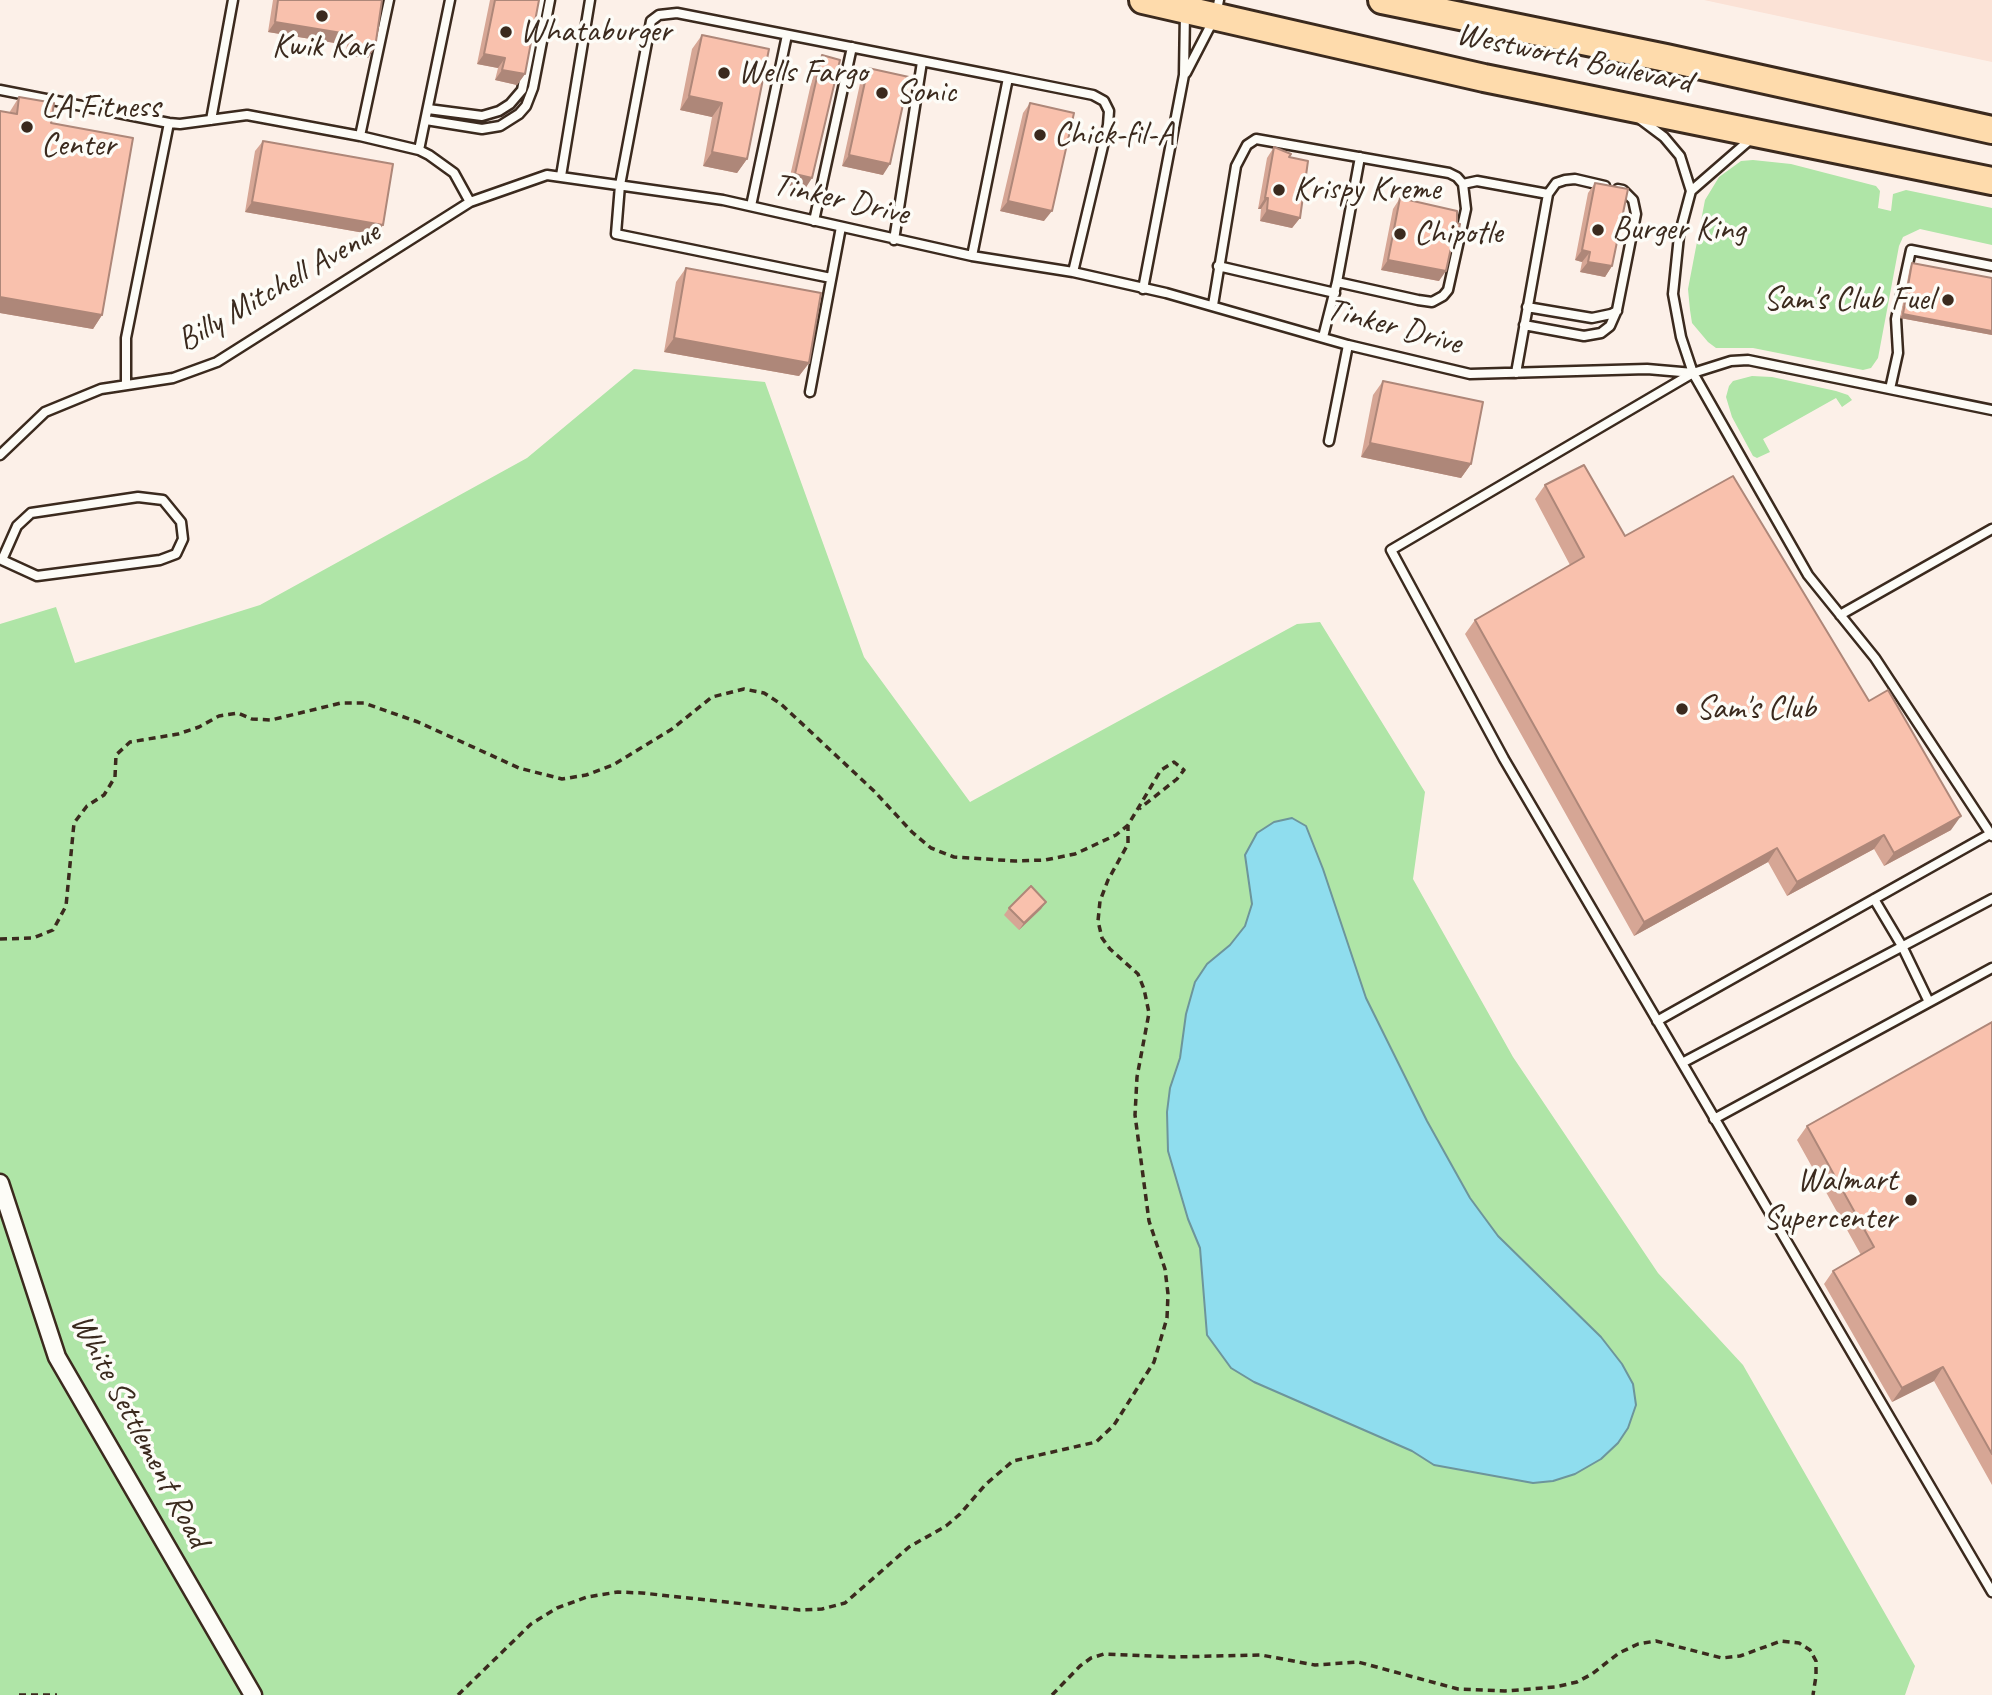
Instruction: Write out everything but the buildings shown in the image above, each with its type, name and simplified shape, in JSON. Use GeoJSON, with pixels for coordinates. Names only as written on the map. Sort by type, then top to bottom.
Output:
{"type":"FeatureCollection","features":[{"type":"Feature","properties":{"kind":"main road","name":"Westworth Boulevard"},"geometry":{"type":"LineString","coordinates":[[1143,0],[1218,8],[1484,78],[1992,181]]}},
{"type":"Feature","properties":{"kind":"main road","name":"Westworth Boulevard"},"geometry":{"type":"LineString","coordinates":[[1382,0],[1666,58],[1992,130]]}},
{"type":"Feature","properties":{"kind":"street","name":"White Settlement Road"},"geometry":{"type":"LineString","coordinates":[[0,1183],[57,1357],[253,1695]]}},
{"type":"Feature","properties":{"kind":"lane"},"geometry":{"type":"LineString","coordinates":[[211,120],[233,0]]}},
{"type":"Feature","properties":{"kind":"lane"},"geometry":{"type":"LineString","coordinates":[[360,136],[389,0]]}},
{"type":"Feature","properties":{"kind":"lane"},"geometry":{"type":"LineString","coordinates":[[419,150],[450,0]]}},
{"type":"Feature","properties":{"kind":"lane"},"geometry":{"type":"LineString","coordinates":[[428,109],[482,116],[499,111],[520,94],[540,0]]}},
{"type":"Feature","properties":{"kind":"lane"},"geometry":{"type":"LineString","coordinates":[[426,120],[482,129],[500,126],[519,114],[526,106],[533,88],[550,0]]}},
{"type":"Feature","properties":{"kind":"lane"},"geometry":{"type":"LineString","coordinates":[[561,176],[590,0]]}},
{"type":"Feature","properties":{"kind":"lane"},"geometry":{"type":"LineString","coordinates":[[1143,289],[1184,75],[1186,4]]}},
{"type":"Feature","properties":{"kind":"lane"},"geometry":{"type":"LineString","coordinates":[[1184,75],[1218,8]]}},
{"type":"Feature","properties":{"kind":"lane"},"geometry":{"type":"LineString","coordinates":[[831,278],[616,234],[620,185],[652,21],[659,15],[677,13],[787,34],[1008,78],[1093,96],[1104,101],[1109,111],[1108,125],[1073,272]]}},
{"type":"Feature","properties":{"kind":"lane"},"geometry":{"type":"LineString","coordinates":[[751,206],[787,34]]}},
{"type":"Feature","properties":{"kind":"lane"},"geometry":{"type":"LineString","coordinates":[[814,220],[852,47]]}},
{"type":"Feature","properties":{"kind":"lane"},"geometry":{"type":"LineString","coordinates":[[894,240],[922,62]]}},
{"type":"Feature","properties":{"kind":"lane"},"geometry":{"type":"LineString","coordinates":[[972,256],[1008,78]]}},
{"type":"Feature","properties":{"kind":"lane"},"geometry":{"type":"LineString","coordinates":[[0,90],[169,123],[180,124],[247,115],[419,150],[454,173],[470,202]]}},
{"type":"Feature","properties":{"kind":"lane"},"geometry":{"type":"LineString","coordinates":[[1624,107],[1664,137],[1680,156],[1691,191],[1679,236],[1673,293],[1681,337],[1693,373],[1808,575],[1875,658],[1991,835],[1657,1021]]}},
{"type":"Feature","properties":{"kind":"lane"},"geometry":{"type":"LineString","coordinates":[[126,385],[126,338],[169,123]]}},
{"type":"Feature","properties":{"kind":"lane"},"geometry":{"type":"LineString","coordinates":[[1691,191],[1759,133]]}},
{"type":"Feature","properties":{"kind":"lane"},"geometry":{"type":"LineString","coordinates":[[1213,305],[1236,166],[1247,145],[1256,139],[1449,173],[1463,184],[1466,209],[1448,290],[1443,296],[1432,302],[1337,282]]}},
{"type":"Feature","properties":{"kind":"lane"},"geometry":{"type":"LineString","coordinates":[[1323,337],[1335,292],[1360,157]]}},
{"type":"Feature","properties":{"kind":"lane","name":"Tinker Drive"},"geometry":{"type":"LineString","coordinates":[[470,202],[547,176],[561,176],[751,206],[972,256],[1073,272],[1213,305],[1348,345],[1470,374],[1647,369],[1693,373]]}},
{"type":"Feature","properties":{"kind":"lane"},"geometry":{"type":"LineString","coordinates":[[1516,373],[1524,325],[1548,194],[1556,183],[1575,179],[1623,190],[1633,200],[1636,214],[1617,310],[1610,326],[1601,333],[1584,336],[1524,325]]}},
{"type":"Feature","properties":{"kind":"lane"},"geometry":{"type":"LineString","coordinates":[[1463,184],[1477,181],[1548,194]]}},
{"type":"Feature","properties":{"kind":"lane","name":"Billy Mitchell Avenue"},"geometry":{"type":"LineString","coordinates":[[0,455],[45,412],[102,389],[173,378],[218,362],[470,202]]}},
{"type":"Feature","properties":{"kind":"lane"},"geometry":{"type":"LineString","coordinates":[[810,392],[841,227]]}},
{"type":"Feature","properties":{"kind":"lane"},"geometry":{"type":"LineString","coordinates":[[1889,389],[1898,353],[1896,319],[1911,250],[1992,266]]}},
{"type":"Feature","properties":{"kind":"lane"},"geometry":{"type":"LineString","coordinates":[[1219,266],[1335,292]]}},
{"type":"Feature","properties":{"kind":"lane"},"geometry":{"type":"LineString","coordinates":[[1528,307],[1592,317],[1611,314],[1617,310]]}},
{"type":"Feature","properties":{"kind":"lane"},"geometry":{"type":"LineString","coordinates":[[1329,441],[1348,345]]}},
{"type":"Feature","properties":{"kind":"lane"},"geometry":{"type":"LineString","coordinates":[[1992,410],[1748,360],[1731,361],[1693,373],[1391,550],[1504,759],[1992,1592]]}},
{"type":"Feature","properties":{"kind":"lane"},"geometry":{"type":"LineString","coordinates":[[138,498],[163,500],[181,522],[183,539],[176,554],[160,560],[37,576],[1,560],[17,526],[32,513],[138,498]]}},
{"type":"Feature","properties":{"kind":"lane"},"geometry":{"type":"LineString","coordinates":[[1840,615],[1992,529]]}},
{"type":"Feature","properties":{"kind":"lane"},"geometry":{"type":"LineString","coordinates":[[1874,899],[1902,946],[1929,1002]]}},
{"type":"Feature","properties":{"kind":"lane"},"geometry":{"type":"LineString","coordinates":[[1682,1063],[1992,899]]}},
{"type":"Feature","properties":{"kind":"lane"},"geometry":{"type":"LineString","coordinates":[[1714,1119],[1992,968]]}},
{"type":"Feature","properties":{"kind":"path"},"geometry":{"type":"LineString","coordinates":[[0,939],[33,938],[53,930],[66,906],[74,822],[87,806],[104,795],[115,777],[116,755],[130,742],[178,733],[199,727],[219,716],[238,713],[252,719],[271,720],[341,704],[363,703],[418,722],[519,768],[562,779],[586,775],[613,765],[671,729],[712,696],[744,689],[764,694],[781,704],[874,791],[912,832],[931,848],[954,857],[1045,860],[1075,854],[1116,835],[1128,825],[1161,770],[1174,762],[1184,770],[1177,779],[1139,808]]}},
{"type":"Feature","properties":{"kind":"path"},"geometry":{"type":"LineString","coordinates":[[457,1695],[531,1624],[557,1608],[587,1597],[618,1592],[642,1593],[800,1610],[822,1609],[845,1603],[909,1547],[961,1514],[986,1484],[1013,1461],[1096,1443],[1114,1425],[1154,1362],[1167,1318],[1168,1294],[1165,1269],[1149,1221],[1135,1115],[1134,1097],[1149,1013],[1138,974],[1110,949],[1102,937],[1098,920],[1100,901],[1108,880],[1128,844],[1128,825]]}},
{"type":"Feature","properties":{"kind":"path"},"geometry":{"type":"LineString","coordinates":[[1052,1695],[1080,1666],[1091,1658],[1104,1654],[1172,1657],[1261,1655],[1315,1665],[1357,1662],[1458,1689],[1528,1690],[1577,1682],[1619,1653],[1639,1644],[1656,1641],[1722,1658],[1740,1656],[1781,1641],[1799,1643],[1810,1650],[1816,1661],[1813,1695]]}},
{"type":"Feature","properties":{"kind":"path"},"geometry":{"type":"LineString","coordinates":[[19,1695],[57,1695]]}},
{"type":"Feature","properties":{"kind":"shaded area"},"geometry":{"type":"Polygon","coordinates":[[[1704,0],[1992,0],[1992,62],[1704,0]]]}},
{"type":"Feature","properties":{"kind":"green space"},"geometry":{"type":"Polygon","coordinates":[[[1741,161],[1791,164],[1876,186],[1880,191],[1878,208],[1891,211],[1893,194],[1906,190],[1992,208],[1992,245],[1920,229],[1903,237],[1878,358],[1871,368],[1863,370],[1753,348],[1716,348],[1692,323],[1688,289],[1705,200],[1719,177],[1741,161]]]}},
{"type":"Feature","properties":{"kind":"green space"},"geometry":{"type":"Polygon","coordinates":[[[634,369],[765,382],[864,657],[970,802],[1297,624],[1320,622],[1425,792],[1413,879],[1513,1057],[1658,1273],[1743,1365],[1915,1666],[1905,1695],[0,1695],[0,624],[56,607],[75,663],[260,605],[527,458],[634,369]]]}},
{"type":"Feature","properties":{"kind":"green space"},"geometry":{"type":"Polygon","coordinates":[[[1752,376],[1772,377],[1836,391],[1848,395],[1852,400],[1842,407],[1836,398],[1763,439],[1770,452],[1757,458],[1753,456],[1732,417],[1726,397],[1733,381],[1752,376]]]}},
{"type":"Feature","properties":{"kind":"water"},"geometry":{"type":"Polygon","coordinates":[[[1292,818],[1306,826],[1366,998],[1427,1121],[1470,1198],[1498,1236],[1601,1337],[1622,1364],[1633,1384],[1636,1405],[1628,1428],[1618,1443],[1601,1459],[1575,1474],[1553,1481],[1533,1483],[1434,1465],[1412,1451],[1254,1382],[1231,1368],[1207,1335],[1200,1248],[1188,1219],[1168,1151],[1167,1112],[1170,1088],[1180,1058],[1186,1014],[1195,982],[1207,964],[1230,945],[1245,926],[1252,904],[1245,855],[1257,833],[1274,822],[1292,818]]]}},
{"type":"Feature","properties":{"kind":"place","name":"Kwik Kar"},"geometry":{"type":"Point","coordinates":[322,16]}},
{"type":"Feature","properties":{"kind":"place","name":"Whataburger"},"geometry":{"type":"Point","coordinates":[506,32]}},
{"type":"Feature","properties":{"kind":"place","name":"Wells Fargo"},"geometry":{"type":"Point","coordinates":[724,73]}},
{"type":"Feature","properties":{"kind":"place","name":"Sonic"},"geometry":{"type":"Point","coordinates":[882,93]}},
{"type":"Feature","properties":{"kind":"place","name":"LA Fitness Center"},"geometry":{"type":"Point","coordinates":[27,127]}},
{"type":"Feature","properties":{"kind":"place","name":"Chick-fil-A"},"geometry":{"type":"Point","coordinates":[1040,135]}},
{"type":"Feature","properties":{"kind":"place","name":"Krispy Kreme"},"geometry":{"type":"Point","coordinates":[1279,190]}},
{"type":"Feature","properties":{"kind":"place","name":"Burger King"},"geometry":{"type":"Point","coordinates":[1598,230]}},
{"type":"Feature","properties":{"kind":"place","name":"Chipotle"},"geometry":{"type":"Point","coordinates":[1400,234]}},
{"type":"Feature","properties":{"kind":"place","name":"Sam's Club Fuel"},"geometry":{"type":"Point","coordinates":[1948,300]}},
{"type":"Feature","properties":{"kind":"place","name":"Sam's Club"},"geometry":{"type":"Point","coordinates":[1682,709]}},
{"type":"Feature","properties":{"kind":"place","name":"Walmart Supercenter"},"geometry":{"type":"Point","coordinates":[1911,1200]}}]}
